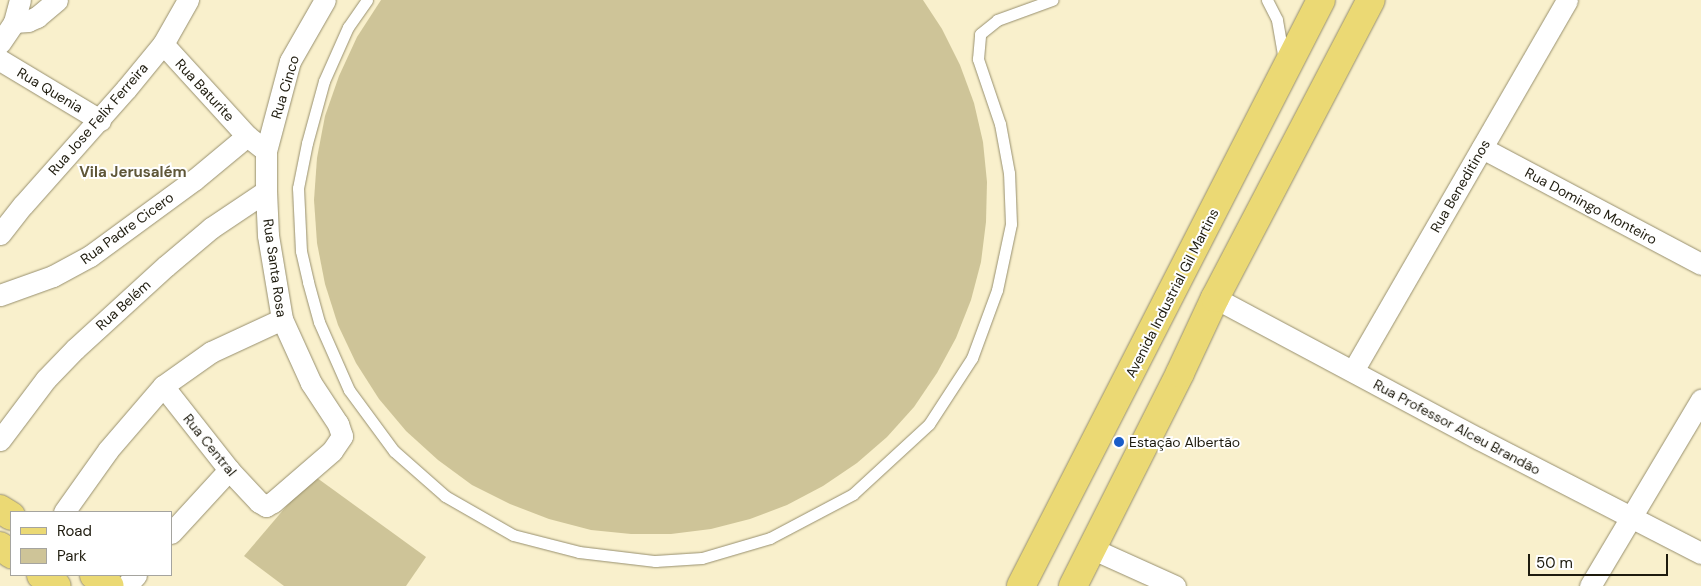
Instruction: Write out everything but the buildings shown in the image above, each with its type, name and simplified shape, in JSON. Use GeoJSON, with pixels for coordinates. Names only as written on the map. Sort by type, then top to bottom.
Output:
{"type":"FeatureCollection","features":[{"type":"Feature","properties":{"kind":"main road","name":"Avenida Industrial Gil Martins"},"geometry":{"type":"LineString","coordinates":[[1021,586],[1321,0]]}},
{"type":"Feature","properties":{"kind":"main road"},"geometry":{"type":"LineString","coordinates":[[1073,586],[1180,373],[1215,298],[1372,0]]}},
{"type":"Feature","properties":{"kind":"main road"},"geometry":{"type":"LineString","coordinates":[[95,576],[110,586]]}},
{"type":"Feature","properties":{"kind":"street"},"geometry":{"type":"LineString","coordinates":[[0,43],[14,22],[20,0]]}},
{"type":"Feature","properties":{"kind":"street"},"geometry":{"type":"LineString","coordinates":[[14,22],[28,21],[37,17],[57,0]]}},
{"type":"Feature","properties":{"kind":"street","name":"Rua Jose Felix Ferreira"},"geometry":{"type":"LineString","coordinates":[[0,234],[41,184],[100,120],[162,44],[188,0]]}},
{"type":"Feature","properties":{"kind":"street","name":"Rua Cinco"},"geometry":{"type":"LineString","coordinates":[[266,151],[290,61],[301,38],[325,0]]}},
{"type":"Feature","properties":{"kind":"street","name":"Rua Beneditinos"},"geometry":{"type":"LineString","coordinates":[[1352,371],[1567,0]]}},
{"type":"Feature","properties":{"kind":"street","name":"Rua Baturite"},"geometry":{"type":"LineString","coordinates":[[162,44],[247,136]]}},
{"type":"Feature","properties":{"kind":"street","name":"Rua Quenia"},"geometry":{"type":"LineString","coordinates":[[0,60],[100,120]]}},
{"type":"Feature","properties":{"kind":"street"},"geometry":{"type":"LineString","coordinates":[[247,136],[266,151]]}},
{"type":"Feature","properties":{"kind":"street","name":"Rua Padre Cicero"},"geometry":{"type":"LineString","coordinates":[[0,295],[53,276],[90,256],[194,180],[247,136]]}},
{"type":"Feature","properties":{"kind":"street","name":"Rua Domingo Monteiro"},"geometry":{"type":"LineString","coordinates":[[1482,148],[1701,264]]}},
{"type":"Feature","properties":{"kind":"street","name":"Rua Santa Rosa"},"geometry":{"type":"LineString","coordinates":[[259,502],[266,506],[273,502],[332,451],[342,436],[338,424],[311,383],[282,319],[268,236],[266,151]]}},
{"type":"Feature","properties":{"kind":"street","name":"Rua Belém"},"geometry":{"type":"LineString","coordinates":[[0,440],[46,379],[75,349],[211,228],[266,191]]}},
{"type":"Feature","properties":{"kind":"street","name":"Rua Professor Alceu Brandão"},"geometry":{"type":"LineString","coordinates":[[1215,298],[1701,553]]}},
{"type":"Feature","properties":{"kind":"street"},"geometry":{"type":"LineString","coordinates":[[65,511],[108,450],[163,386],[211,352],[282,319]]}},
{"type":"Feature","properties":{"kind":"street","name":"Rua Central"},"geometry":{"type":"LineString","coordinates":[[163,386],[229,470],[259,502]]}},
{"type":"Feature","properties":{"kind":"street"},"geometry":{"type":"LineString","coordinates":[[1590,586],[1630,516],[1701,400]]}},
{"type":"Feature","properties":{"kind":"street"},"geometry":{"type":"LineString","coordinates":[[172,533],[229,470]]}},
{"type":"Feature","properties":{"kind":"street"},"geometry":{"type":"LineString","coordinates":[[1092,549],[1176,586]]}},
{"type":"Feature","properties":{"kind":"street"},"geometry":{"type":"LineString","coordinates":[[126,586],[135,576]]}},
{"type":"Feature","properties":{"kind":"lane"},"geometry":{"type":"LineString","coordinates":[[367,0],[348,27],[324,81],[307,143],[298,188],[301,251],[308,282],[319,322],[349,390],[394,451],[445,496],[513,535],[580,552],[654,561],[702,558],[770,538],[853,494],[929,424],[972,358],[997,290],[1011,224],[1009,173],[1000,124],[978,58],[980,34],[997,20],[1052,0]]}},
{"type":"Feature","properties":{"kind":"lane"},"geometry":{"type":"LineString","coordinates":[[1267,0],[1277,20],[1285,69]]}},
{"type":"Feature","properties":{"kind":"green space"},"geometry":{"type":"Polygon","coordinates":[[[381,0],[923,0],[942,29],[960,65],[974,103],[983,142],[987,182],[986,222],[981,262],[971,300],[956,338],[937,373],[914,407],[887,437],[857,463],[823,486],[787,505],[750,519],[711,529],[671,534],[631,534],[591,530],[549,519],[510,504],[472,485],[438,460],[406,431],[379,399],[356,363],[338,325],[325,284],[317,243],[314,200],[317,158],[325,116],[339,76],[357,37],[381,0]]]}},
{"type":"Feature","properties":{"kind":"green space"},"geometry":{"type":"Polygon","coordinates":[[[313,475],[426,557],[406,586],[284,586],[244,556],[313,475]]]}},
{"type":"Feature","properties":{"kind":"place","name":"Estação Albertão"},"geometry":{"type":"Point","coordinates":[1119,442]}},
{"type":"Feature","properties":{"kind":"district","name":"Vila Jerusalém"},"geometry":{"type":"Point","coordinates":[133,173]}}]}
